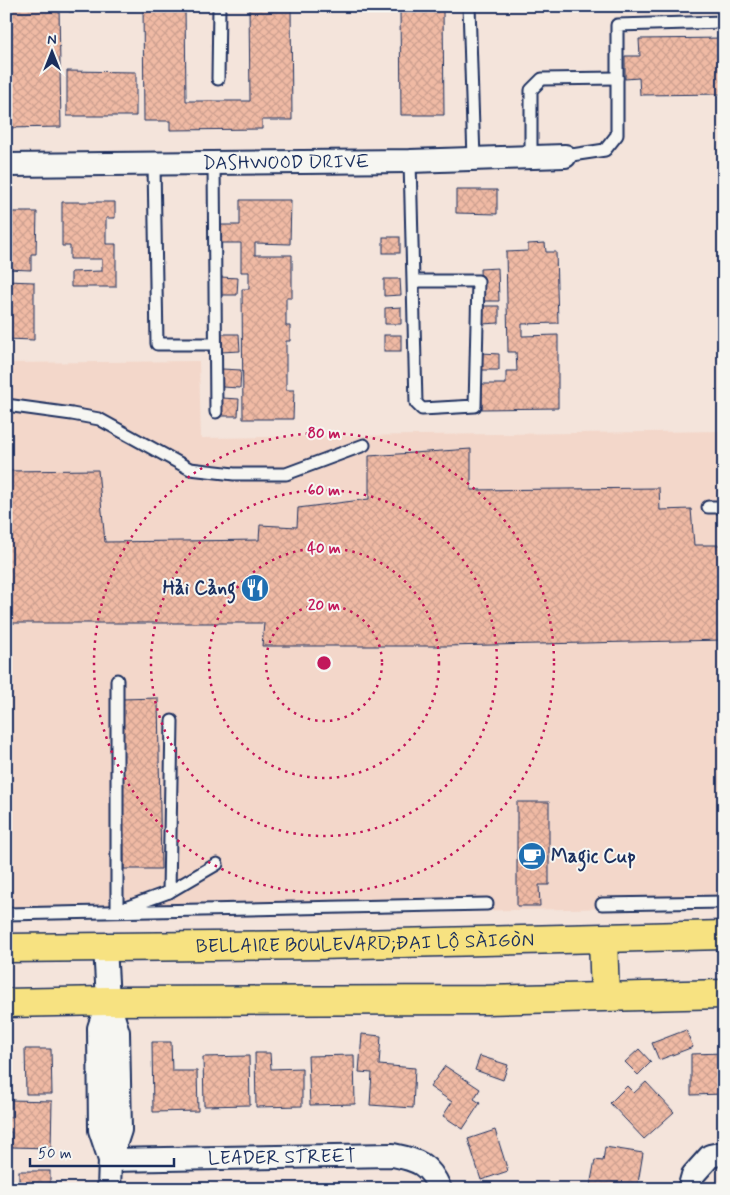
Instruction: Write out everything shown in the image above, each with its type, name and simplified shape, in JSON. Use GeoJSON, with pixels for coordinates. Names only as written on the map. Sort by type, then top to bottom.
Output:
{"type":"FeatureCollection","features":[{"type":"Feature","properties":{"kind":"main road","name":"BELLAIRE BOULEVARD;ĐẠI LỘ SÀIGÒN"},"geometry":{"type":"LineString","coordinates":[[6,948],[298,945],[724,935]]}},
{"type":"Feature","properties":{"kind":"main road"},"geometry":{"type":"LineString","coordinates":[[603,939],[606,996]]}},
{"type":"Feature","properties":{"kind":"main road"},"geometry":{"type":"LineString","coordinates":[[6,1003],[486,1000],[724,994]]}},
{"type":"Feature","properties":{"kind":"street","name":"DASHWOOD DRIVE"},"geometry":{"type":"LineString","coordinates":[[6,164],[410,161],[565,156]]}},
{"type":"Feature","properties":{"kind":"street"},"geometry":{"type":"LineString","coordinates":[[105,946],[108,1001],[99,1028],[100,1130],[110,1160],[109,1189]]}},
{"type":"Feature","properties":{"kind":"street"},"geometry":{"type":"LineString","coordinates":[[690,1189],[692,1175],[710,1156],[724,1153]]}},
{"type":"Feature","properties":{"kind":"street","name":"LEADER STREET"},"geometry":{"type":"LineString","coordinates":[[110,1160],[392,1155],[411,1158],[429,1169],[440,1189]]}},
{"type":"Feature","properties":{"kind":"lane"},"geometry":{"type":"LineString","coordinates":[[218,79],[220,6]]}},
{"type":"Feature","properties":{"kind":"lane"},"geometry":{"type":"LineString","coordinates":[[469,6],[474,159]]}},
{"type":"Feature","properties":{"kind":"lane"},"geometry":{"type":"LineString","coordinates":[[565,156],[605,150],[617,135],[617,25],[724,22]]}},
{"type":"Feature","properties":{"kind":"lane"},"geometry":{"type":"LineString","coordinates":[[531,157],[531,90],[542,79],[617,78]]}},
{"type":"Feature","properties":{"kind":"lane"},"geometry":{"type":"LineString","coordinates":[[410,161],[416,403],[422,409],[475,406],[478,281],[414,281]]}},
{"type":"Feature","properties":{"kind":"lane"},"geometry":{"type":"LineString","coordinates":[[214,162],[216,412]]}},
{"type":"Feature","properties":{"kind":"lane"},"geometry":{"type":"LineString","coordinates":[[154,164],[157,344],[215,344]]}},
{"type":"Feature","properties":{"kind":"lane"},"geometry":{"type":"LineString","coordinates":[[6,405],[99,419],[190,469],[234,474],[286,474],[364,445]]}},
{"type":"Feature","properties":{"kind":"lane"},"geometry":{"type":"LineString","coordinates":[[708,507],[724,507]]}},
{"type":"Feature","properties":{"kind":"lane"},"geometry":{"type":"LineString","coordinates":[[117,680],[117,911]]}},
{"type":"Feature","properties":{"kind":"lane"},"geometry":{"type":"LineString","coordinates":[[169,892],[172,721]]}},
{"type":"Feature","properties":{"kind":"lane"},"geometry":{"type":"LineString","coordinates":[[117,911],[169,892],[218,864]]}},
{"type":"Feature","properties":{"kind":"lane"},"geometry":{"type":"LineString","coordinates":[[602,904],[724,902]]}},
{"type":"Feature","properties":{"kind":"lane"},"geometry":{"type":"LineString","coordinates":[[6,914],[487,904]]}},
{"type":"Feature","properties":{"kind":"shaded area"},"geometry":{"type":"Polygon","coordinates":[[[199,361],[201,438],[724,431],[724,906],[6,920],[6,363],[199,361]]]}},
{"type":"Feature","properties":{"kind":"building"},"geometry":{"type":"Polygon","coordinates":[[[6,6],[59,6],[61,127],[7,128],[6,6]]]}},
{"type":"Feature","properties":{"kind":"building"},"geometry":{"type":"Polygon","coordinates":[[[69,6],[136,6],[136,10],[69,12],[69,6]]]}},
{"type":"Feature","properties":{"kind":"building"},"geometry":{"type":"Polygon","coordinates":[[[143,6],[185,6],[186,101],[250,101],[249,6],[291,6],[292,120],[262,120],[262,129],[170,130],[170,121],[144,121],[143,6]]]}},
{"type":"Feature","properties":{"kind":"building"},"geometry":{"type":"Polygon","coordinates":[[[400,10],[443,10],[444,115],[401,115],[400,10]]]}},
{"type":"Feature","properties":{"kind":"building"},"geometry":{"type":"Polygon","coordinates":[[[724,38],[724,94],[640,95],[639,78],[625,79],[625,56],[640,56],[639,39],[724,38]]]}},
{"type":"Feature","properties":{"kind":"building"},"geometry":{"type":"Polygon","coordinates":[[[67,71],[136,72],[136,116],[67,116],[67,71]]]}},
{"type":"Feature","properties":{"kind":"building"},"geometry":{"type":"Polygon","coordinates":[[[456,190],[497,190],[497,214],[456,213],[456,190]]]}},
{"type":"Feature","properties":{"kind":"building"},"geometry":{"type":"Polygon","coordinates":[[[240,200],[291,200],[290,244],[255,243],[255,255],[292,255],[292,298],[286,298],[286,326],[290,326],[290,341],[286,341],[286,390],[294,390],[293,419],[243,419],[242,289],[249,289],[249,272],[241,272],[241,243],[220,243],[220,225],[240,225],[240,200]]]}},
{"type":"Feature","properties":{"kind":"building"},"geometry":{"type":"Polygon","coordinates":[[[62,202],[115,202],[115,218],[106,218],[106,244],[116,244],[116,287],[71,287],[71,272],[102,271],[102,259],[70,259],[70,246],[62,246],[62,202]]]}},
{"type":"Feature","properties":{"kind":"building"},"geometry":{"type":"Polygon","coordinates":[[[6,212],[37,212],[36,254],[31,254],[31,270],[6,269],[6,212]]]}},
{"type":"Feature","properties":{"kind":"building"},"geometry":{"type":"Polygon","coordinates":[[[383,237],[400,237],[400,253],[383,253],[383,237]]]}},
{"type":"Feature","properties":{"kind":"building"},"geometry":{"type":"Polygon","coordinates":[[[545,243],[546,252],[556,252],[558,323],[522,324],[522,336],[558,335],[558,408],[482,409],[482,384],[506,384],[506,371],[517,371],[516,352],[508,352],[506,252],[528,251],[528,244],[545,243]]]}},
{"type":"Feature","properties":{"kind":"building"},"geometry":{"type":"Polygon","coordinates":[[[498,268],[499,301],[481,301],[480,269],[498,268]]]}},
{"type":"Feature","properties":{"kind":"building"},"geometry":{"type":"Polygon","coordinates":[[[221,277],[238,278],[237,295],[221,295],[221,277]]]}},
{"type":"Feature","properties":{"kind":"building"},"geometry":{"type":"Polygon","coordinates":[[[384,279],[400,279],[401,295],[384,296],[384,279]]]}},
{"type":"Feature","properties":{"kind":"building"},"geometry":{"type":"Polygon","coordinates":[[[6,281],[34,282],[34,340],[6,339],[6,281]]]}},
{"type":"Feature","properties":{"kind":"building"},"geometry":{"type":"Polygon","coordinates":[[[481,306],[499,306],[499,323],[482,324],[481,306]]]}},
{"type":"Feature","properties":{"kind":"building"},"geometry":{"type":"Polygon","coordinates":[[[401,307],[401,324],[385,324],[385,308],[401,307]]]}},
{"type":"Feature","properties":{"kind":"building"},"geometry":{"type":"Polygon","coordinates":[[[221,334],[239,334],[240,351],[221,352],[221,334]]]}},
{"type":"Feature","properties":{"kind":"building"},"geometry":{"type":"Polygon","coordinates":[[[384,335],[401,335],[401,351],[384,351],[384,335]]]}},
{"type":"Feature","properties":{"kind":"building"},"geometry":{"type":"Polygon","coordinates":[[[482,353],[499,354],[499,370],[482,370],[482,353]]]}},
{"type":"Feature","properties":{"kind":"building"},"geometry":{"type":"Polygon","coordinates":[[[222,369],[241,370],[240,388],[222,387],[222,369]]]}},
{"type":"Feature","properties":{"kind":"building"},"geometry":{"type":"Polygon","coordinates":[[[222,398],[239,399],[238,416],[222,416],[222,398]]]}},
{"type":"Feature","properties":{"kind":"building"},"geometry":{"type":"Polygon","coordinates":[[[471,449],[471,490],[659,488],[660,510],[691,509],[694,545],[724,545],[724,640],[446,646],[262,646],[264,623],[6,623],[6,471],[98,470],[105,542],[259,540],[260,525],[297,527],[298,508],[369,499],[369,456],[471,449]]]}},
{"type":"Feature","properties":{"kind":"building"},"geometry":{"type":"Polygon","coordinates":[[[158,698],[161,869],[124,869],[122,699],[158,698]]]}},
{"type":"Feature","properties":{"kind":"building"},"geometry":{"type":"Polygon","coordinates":[[[517,802],[549,802],[549,885],[539,885],[540,906],[517,906],[517,802]]]}},
{"type":"Feature","properties":{"kind":"building"},"geometry":{"type":"Polygon","coordinates":[[[686,1030],[693,1047],[659,1060],[652,1043],[686,1030]]]}},
{"type":"Feature","properties":{"kind":"building"},"geometry":{"type":"Polygon","coordinates":[[[362,1034],[381,1036],[379,1065],[415,1068],[413,1108],[370,1105],[372,1073],[359,1072],[362,1034]]]}},
{"type":"Feature","properties":{"kind":"building"},"geometry":{"type":"Polygon","coordinates":[[[152,1042],[171,1042],[172,1071],[197,1071],[198,1111],[153,1112],[152,1042]]]}},
{"type":"Feature","properties":{"kind":"building"},"geometry":{"type":"Polygon","coordinates":[[[25,1049],[51,1049],[52,1094],[26,1094],[25,1049]]]}},
{"type":"Feature","properties":{"kind":"building"},"geometry":{"type":"Polygon","coordinates":[[[639,1049],[651,1062],[638,1075],[625,1062],[639,1049]]]}},
{"type":"Feature","properties":{"kind":"building"},"geometry":{"type":"Polygon","coordinates":[[[255,1053],[270,1053],[271,1069],[302,1068],[302,1106],[256,1107],[255,1053]]]}},
{"type":"Feature","properties":{"kind":"building"},"geometry":{"type":"Polygon","coordinates":[[[724,1053],[724,1094],[691,1095],[691,1054],[724,1053]]]}},
{"type":"Feature","properties":{"kind":"building"},"geometry":{"type":"Polygon","coordinates":[[[354,1055],[355,1104],[310,1105],[308,1056],[354,1055]]]}},
{"type":"Feature","properties":{"kind":"building"},"geometry":{"type":"Polygon","coordinates":[[[249,1056],[250,1105],[204,1106],[203,1057],[249,1056]]]}},
{"type":"Feature","properties":{"kind":"building"},"geometry":{"type":"Polygon","coordinates":[[[480,1056],[508,1065],[503,1080],[475,1070],[480,1056]]]}},
{"type":"Feature","properties":{"kind":"building"},"geometry":{"type":"Polygon","coordinates":[[[445,1066],[480,1089],[474,1099],[480,1103],[463,1129],[443,1116],[452,1102],[430,1087],[445,1066]]]}},
{"type":"Feature","properties":{"kind":"building"},"geometry":{"type":"Polygon","coordinates":[[[646,1082],[674,1112],[644,1139],[610,1103],[627,1086],[634,1093],[646,1082]]]}},
{"type":"Feature","properties":{"kind":"building"},"geometry":{"type":"Polygon","coordinates":[[[11,1100],[52,1101],[51,1148],[11,1147],[11,1132],[6,1132],[6,1117],[11,1117],[11,1100]]]}},
{"type":"Feature","properties":{"kind":"building"},"geometry":{"type":"Polygon","coordinates":[[[495,1130],[508,1171],[481,1180],[468,1139],[495,1130]]]}},
{"type":"Feature","properties":{"kind":"building"},"geometry":{"type":"Polygon","coordinates":[[[605,1147],[643,1153],[637,1189],[607,1189],[590,1186],[595,1160],[603,1161],[605,1147]]]}},
{"type":"Feature","properties":{"kind":"building"},"geometry":{"type":"Polygon","coordinates":[[[19,1171],[50,1171],[50,1189],[19,1189],[19,1171]]]}},
{"type":"Feature","properties":{"kind":"building"},"geometry":{"type":"Polygon","coordinates":[[[537,1187],[537,1189],[485,1189],[485,1188],[537,1187]]]}},
{"type":"Feature","properties":{"kind":"place","name":"Hải Cảng"},"geometry":{"type":"Point","coordinates":[255,588]}},
{"type":"Feature","properties":{"kind":"place","name":"Magic Cup"},"geometry":{"type":"Point","coordinates":[532,856]}}]}
